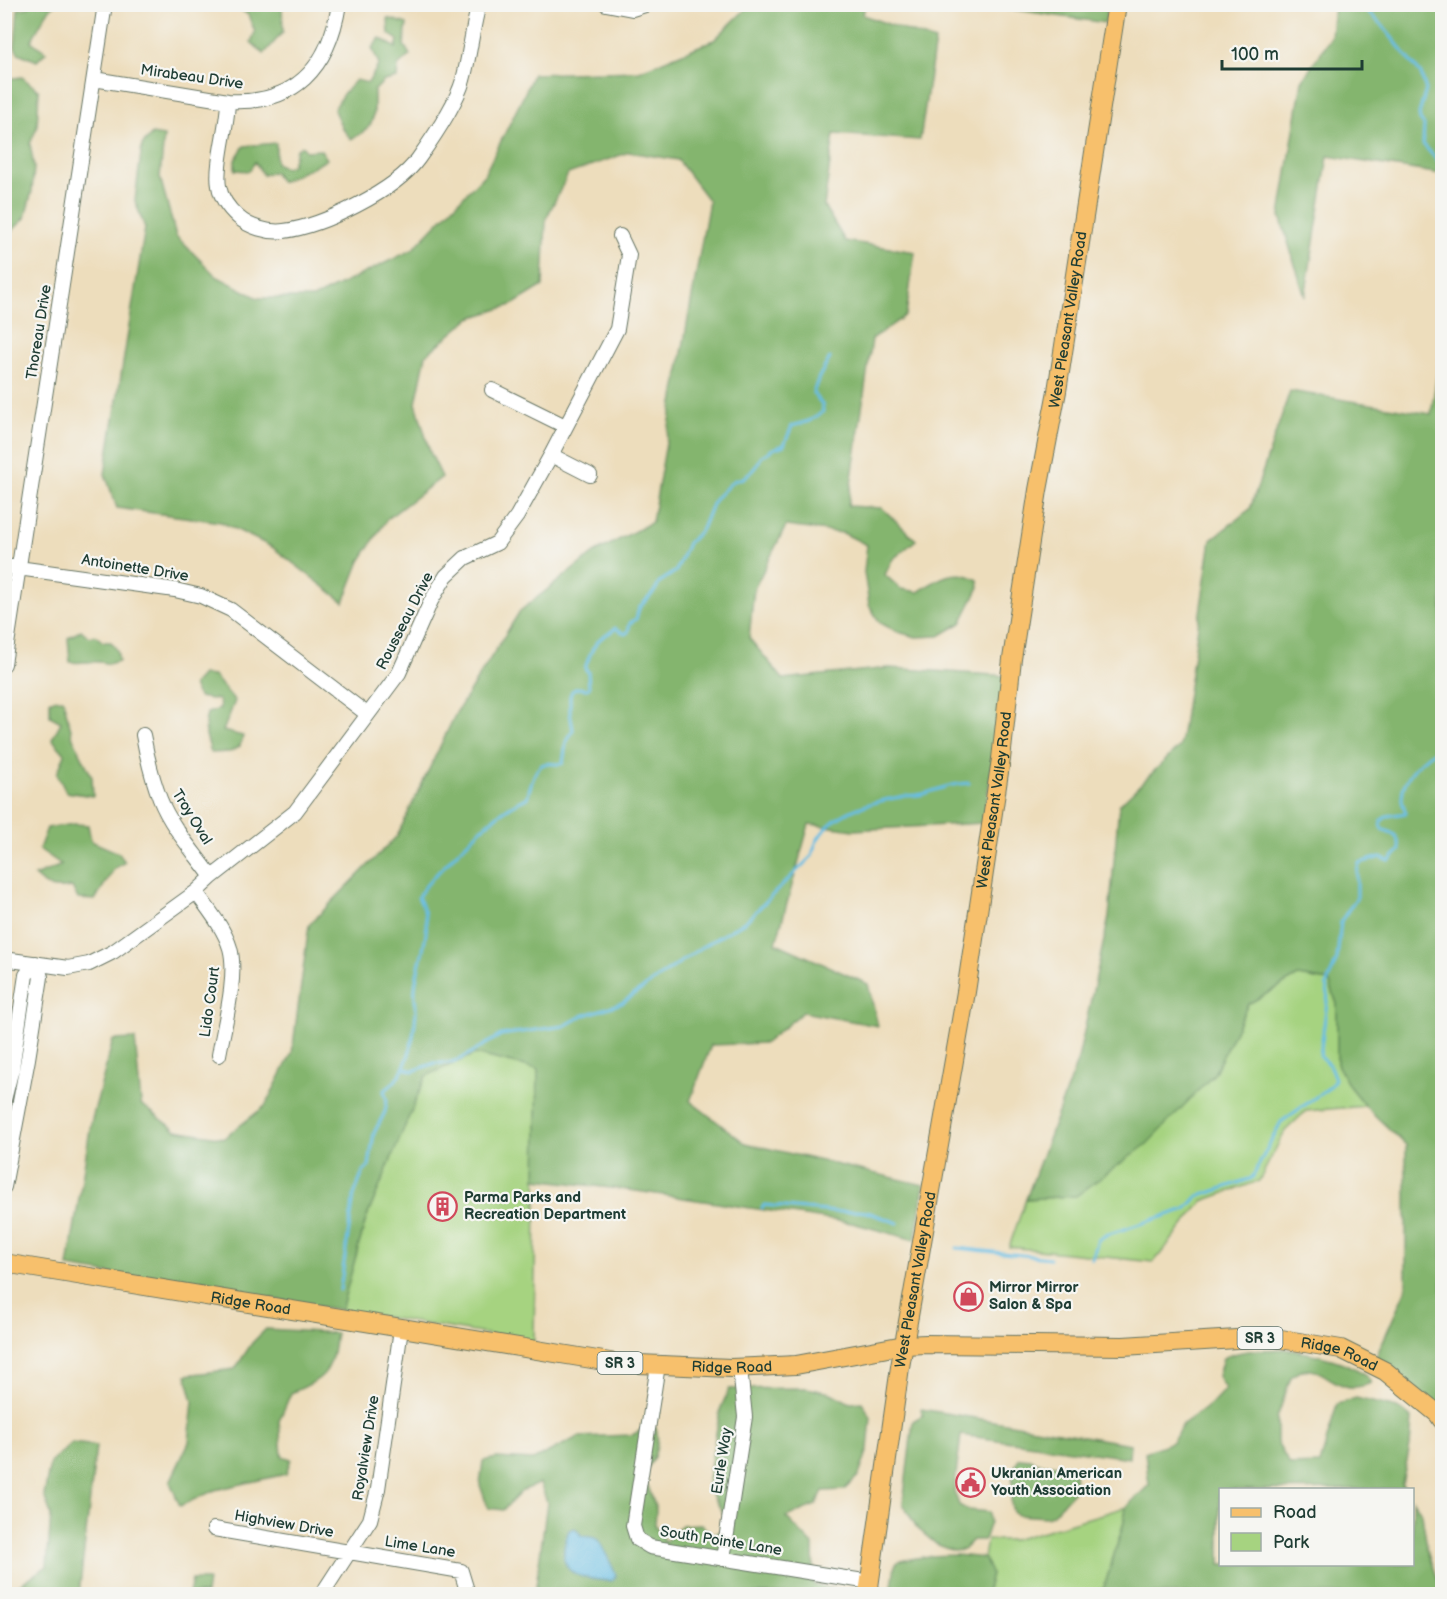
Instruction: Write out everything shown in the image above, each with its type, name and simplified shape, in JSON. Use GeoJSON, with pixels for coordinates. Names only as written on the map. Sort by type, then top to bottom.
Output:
{"type":"FeatureCollection","features":[{"type":"Feature","properties":{"kind":"main road","name":"West Pleasant Valley Road"},"geometry":{"type":"LineString","coordinates":[[869,1588],[904,1345],[966,992],[1002,751],[1012,659],[1038,490],[1059,382],[1117,4]]}},
{"type":"Feature","properties":{"kind":"main road","name":"Ridge Road"},"geometry":{"type":"LineString","coordinates":[[4,1263],[616,1363],[740,1368],[796,1365],[904,1345],[1123,1346],[1269,1337],[1341,1348],[1385,1371],[1443,1420]]}},
{"type":"Feature","properties":{"kind":"street","name":"Thoreau Drive"},"geometry":{"type":"LineString","coordinates":[[4,664],[105,4]]}},
{"type":"Feature","properties":{"kind":"street","name":"Mirabeau Drive"},"geometry":{"type":"LineString","coordinates":[[94,79],[228,101],[244,102],[265,99],[283,93],[311,72],[327,49],[332,37],[339,4]]}},
{"type":"Feature","properties":{"kind":"street"},"geometry":{"type":"LineString","coordinates":[[228,101],[219,186],[226,207],[255,228],[282,232],[320,222],[354,207],[387,187],[416,162],[442,123],[462,83],[479,4]]}},
{"type":"Feature","properties":{"kind":"street"},"geometry":{"type":"LineString","coordinates":[[606,4],[632,9],[648,4]]}},
{"type":"Feature","properties":{"kind":"street","name":"Rousseau Drive"},"geometry":{"type":"LineString","coordinates":[[36,963],[68,968],[88,964],[113,952],[196,892],[295,812],[399,673],[431,601],[446,576],[465,558],[497,543],[517,516],[617,329],[628,255],[620,236]]}},
{"type":"Feature","properties":{"kind":"street"},"geometry":{"type":"LineString","coordinates":[[492,390],[565,426]]}},
{"type":"Feature","properties":{"kind":"street"},"geometry":{"type":"LineString","coordinates":[[551,455],[590,476]]}},
{"type":"Feature","properties":{"kind":"street","name":"Antoinette Drive"},"geometry":{"type":"LineString","coordinates":[[4,566],[175,590],[201,596],[231,610],[367,714]]}},
{"type":"Feature","properties":{"kind":"street","name":"Troy Oval"},"geometry":{"type":"LineString","coordinates":[[143,735],[148,762],[160,800],[172,822],[212,877]]}},
{"type":"Feature","properties":{"kind":"street","name":"Lido Court"},"geometry":{"type":"LineString","coordinates":[[196,892],[218,923],[230,948],[233,971],[219,1055]]}},
{"type":"Feature","properties":{"kind":"street"},"geometry":{"type":"LineString","coordinates":[[4,959],[36,963]]}},
{"type":"Feature","properties":{"kind":"street"},"geometry":{"type":"LineString","coordinates":[[4,1100],[12,1068],[26,975],[36,963]]}},
{"type":"Feature","properties":{"kind":"street"},"geometry":{"type":"LineString","coordinates":[[4,1188],[9,1135],[40,977],[36,963]]}},
{"type":"Feature","properties":{"kind":"street","name":"Royalview Drive"},"geometry":{"type":"LineString","coordinates":[[322,1594],[370,1520],[378,1489],[401,1329]]}},
{"type":"Feature","properties":{"kind":"street","name":"South Pointe Lane"},"geometry":{"type":"LineString","coordinates":[[658,1365],[634,1533],[637,1539],[650,1547],[723,1558],[869,1588]]}},
{"type":"Feature","properties":{"kind":"street","name":"Eurle Way"},"geometry":{"type":"LineString","coordinates":[[723,1558],[746,1417],[740,1368]]}},
{"type":"Feature","properties":{"kind":"street","name":"Highview Drive"},"geometry":{"type":"LineString","coordinates":[[214,1529],[349,1552]]}},
{"type":"Feature","properties":{"kind":"street","name":"Lime Lane"},"geometry":{"type":"LineString","coordinates":[[349,1552],[461,1571],[468,1594]]}},
{"type":"Feature","properties":{"kind":"green space"},"geometry":{"type":"Polygon","coordinates":[[[31,4],[54,5],[31,41],[46,52],[37,61],[18,53],[15,47],[18,9],[29,7],[31,4]]]}},
{"type":"Feature","properties":{"kind":"green space"},"geometry":{"type":"Polygon","coordinates":[[[238,5],[282,5],[283,32],[264,54],[251,42],[255,32],[248,15],[237,7],[238,5]]]}},
{"type":"Feature","properties":{"kind":"green space"},"geometry":{"type":"Polygon","coordinates":[[[750,5],[865,5],[863,15],[935,41],[920,140],[834,134],[824,206],[845,241],[915,252],[906,315],[872,339],[848,506],[882,508],[916,540],[892,560],[885,575],[901,589],[918,592],[933,582],[954,574],[970,576],[978,580],[979,587],[961,623],[939,636],[916,637],[898,632],[880,623],[869,605],[864,572],[867,545],[843,533],[786,526],[754,589],[749,638],[783,679],[889,668],[1007,676],[983,823],[854,830],[809,824],[776,943],[868,984],[878,1026],[803,1012],[765,1043],[711,1045],[690,1101],[745,1143],[924,1185],[915,1240],[852,1223],[636,1191],[536,1179],[538,1069],[475,1054],[426,1076],[366,1219],[341,1310],[68,1267],[91,1123],[113,1040],[135,1039],[141,1104],[176,1130],[224,1138],[265,1106],[292,1053],[309,925],[397,836],[456,713],[520,611],[594,553],[652,522],[709,201],[678,160],[629,152],[568,174],[546,219],[543,286],[512,305],[470,318],[426,355],[416,403],[430,452],[442,477],[387,519],[360,561],[344,602],[272,547],[221,522],[117,508],[105,474],[145,228],[135,201],[142,145],[152,134],[164,136],[160,177],[176,236],[216,276],[258,298],[313,298],[412,250],[484,175],[533,74],[639,71],[714,40],[750,5]]]}},
{"type":"Feature","properties":{"kind":"green space"},"geometry":{"type":"Polygon","coordinates":[[[981,5],[1108,5],[1105,23],[981,5]]]}},
{"type":"Feature","properties":{"kind":"green space"},"geometry":{"type":"Polygon","coordinates":[[[1334,5],[1442,5],[1442,174],[1328,156],[1305,297],[1280,216],[1302,81],[1331,37],[1334,5]]]}},
{"type":"Feature","properties":{"kind":"green space"},"geometry":{"type":"Polygon","coordinates":[[[388,18],[407,24],[404,45],[410,55],[398,66],[397,78],[384,81],[374,91],[374,115],[370,126],[351,139],[342,128],[334,110],[343,94],[356,80],[368,83],[379,64],[372,48],[380,38],[396,48],[398,40],[389,34],[388,18]]]}},
{"type":"Feature","properties":{"kind":"green space"},"geometry":{"type":"Polygon","coordinates":[[[22,77],[39,91],[37,127],[30,144],[34,167],[32,191],[25,218],[5,238],[5,146],[12,135],[5,119],[6,79],[22,77]]]}},
{"type":"Feature","properties":{"kind":"green space"},"geometry":{"type":"Polygon","coordinates":[[[276,143],[276,163],[285,168],[292,165],[296,150],[302,146],[306,151],[321,150],[327,159],[281,182],[274,172],[263,175],[255,162],[249,171],[235,170],[235,160],[244,146],[276,143]]]}},
{"type":"Feature","properties":{"kind":"green space"},"geometry":{"type":"Polygon","coordinates":[[[1442,342],[1442,1411],[1376,1357],[1406,1289],[1406,1145],[1365,1106],[1349,1086],[1337,1064],[1337,1004],[1329,981],[1298,976],[1248,1004],[1214,1074],[1147,1144],[1076,1196],[1026,1199],[1078,1059],[1109,917],[1119,805],[1180,746],[1211,540],[1250,509],[1290,391],[1431,414],[1442,342]]]}},
{"type":"Feature","properties":{"kind":"green space"},"geometry":{"type":"Polygon","coordinates":[[[81,630],[89,637],[95,635],[103,642],[111,642],[117,650],[119,661],[108,664],[70,662],[68,638],[81,630]]]}},
{"type":"Feature","properties":{"kind":"green space"},"geometry":{"type":"Polygon","coordinates":[[[202,675],[214,676],[235,701],[223,731],[243,736],[240,746],[230,752],[211,753],[205,723],[207,713],[220,709],[219,700],[198,697],[193,685],[202,675]]]}},
{"type":"Feature","properties":{"kind":"green space"},"geometry":{"type":"Polygon","coordinates":[[[63,699],[73,738],[92,777],[93,796],[66,792],[57,774],[65,754],[52,739],[61,722],[50,716],[50,700],[63,699]]]}},
{"type":"Feature","properties":{"kind":"green space"},"geometry":{"type":"Polygon","coordinates":[[[75,824],[88,825],[91,841],[119,853],[125,862],[114,869],[95,900],[78,899],[72,887],[52,888],[34,876],[62,865],[39,849],[47,828],[75,824]]]}},
{"type":"Feature","properties":{"kind":"green space"},"geometry":{"type":"Polygon","coordinates":[[[1298,976],[1329,981],[1337,1004],[1337,1064],[1349,1086],[1365,1106],[1306,1111],[1285,1131],[1259,1181],[1203,1201],[1154,1262],[1009,1247],[1026,1199],[1076,1196],[1214,1074],[1248,1004],[1298,976]]]}},
{"type":"Feature","properties":{"kind":"green space"},"geometry":{"type":"Polygon","coordinates":[[[475,1054],[538,1069],[534,1342],[341,1310],[366,1219],[426,1075],[475,1054]]]}},
{"type":"Feature","properties":{"kind":"green space"},"geometry":{"type":"Polygon","coordinates":[[[266,1329],[336,1333],[332,1357],[326,1372],[313,1382],[291,1393],[279,1421],[282,1456],[291,1459],[286,1474],[215,1490],[180,1506],[170,1482],[189,1442],[193,1401],[186,1375],[235,1369],[252,1343],[266,1329]]]}},
{"type":"Feature","properties":{"kind":"green space"},"geometry":{"type":"Polygon","coordinates":[[[1284,1349],[1332,1359],[1357,1369],[1371,1383],[1349,1387],[1312,1370],[1302,1371],[1291,1377],[1277,1418],[1277,1443],[1290,1465],[1320,1464],[1337,1404],[1356,1398],[1397,1408],[1412,1418],[1410,1446],[1402,1484],[1404,1488],[1219,1488],[1219,1566],[1414,1566],[1414,1502],[1422,1514],[1427,1547],[1439,1583],[1442,1585],[1442,1594],[1092,1594],[1104,1588],[1124,1522],[1126,1507],[1149,1485],[1145,1452],[1172,1442],[1183,1424],[1211,1404],[1225,1389],[1218,1376],[1223,1358],[1245,1351],[1284,1349]]]}},
{"type":"Feature","properties":{"kind":"green space"},"geometry":{"type":"Polygon","coordinates":[[[807,1388],[831,1393],[850,1403],[862,1402],[871,1417],[868,1449],[859,1475],[844,1490],[823,1491],[816,1505],[786,1517],[813,1545],[814,1585],[849,1594],[535,1594],[547,1502],[540,1483],[522,1491],[503,1510],[488,1508],[480,1485],[483,1461],[497,1458],[533,1460],[578,1437],[632,1435],[647,1427],[656,1428],[655,1455],[639,1478],[648,1486],[656,1509],[655,1526],[665,1542],[682,1525],[701,1524],[711,1534],[722,1531],[725,1516],[707,1486],[720,1410],[729,1389],[807,1388]]]}},
{"type":"Feature","properties":{"kind":"green space"},"geometry":{"type":"Polygon","coordinates":[[[921,1409],[1130,1444],[1129,1458],[961,1435],[954,1491],[959,1505],[968,1510],[989,1512],[990,1522],[984,1540],[973,1540],[963,1550],[953,1551],[936,1544],[917,1528],[903,1504],[913,1421],[923,1415],[921,1409]]]}},
{"type":"Feature","properties":{"kind":"green space"},"geometry":{"type":"Polygon","coordinates":[[[72,1443],[96,1446],[79,1594],[5,1594],[47,1566],[51,1514],[44,1496],[50,1463],[72,1443]]]}},
{"type":"Feature","properties":{"kind":"green space"},"geometry":{"type":"Polygon","coordinates":[[[1019,1458],[1031,1459],[1037,1463],[1075,1467],[1074,1491],[1053,1514],[1047,1517],[1017,1515],[1013,1512],[1011,1503],[1013,1470],[1019,1458]]]}},
{"type":"Feature","properties":{"kind":"green space"},"geometry":{"type":"Polygon","coordinates":[[[1126,1507],[1124,1522],[1104,1588],[1092,1594],[986,1594],[991,1573],[984,1558],[987,1540],[1013,1540],[1126,1507]]]}},
{"type":"Feature","properties":{"kind":"green space"},"geometry":{"type":"Polygon","coordinates":[[[956,1555],[984,1558],[991,1573],[986,1594],[891,1594],[895,1565],[899,1561],[929,1556],[956,1555]]]}},
{"type":"Feature","properties":{"kind":"green space"},"geometry":{"type":"Polygon","coordinates":[[[192,1580],[208,1580],[206,1594],[189,1594],[192,1580]]]}},
{"type":"Feature","properties":{"kind":"water"},"geometry":{"type":"Polygon","coordinates":[[[575,1528],[582,1536],[594,1538],[600,1542],[616,1576],[611,1581],[587,1578],[570,1570],[564,1555],[565,1544],[569,1530],[575,1528]]]}},
{"type":"Feature","properties":{"kind":"waterway"},"geometry":{"type":"LineString","coordinates":[[1360,4],[1381,24],[1421,74],[1426,90],[1419,114],[1424,125],[1423,144],[1442,166]]}},
{"type":"Feature","properties":{"kind":"waterway"},"geometry":{"type":"LineString","coordinates":[[340,1290],[354,1195],[363,1172],[369,1166],[374,1133],[385,1112],[387,1100],[384,1091],[405,1066],[412,1044],[416,1011],[415,988],[426,931],[426,920],[418,897],[429,881],[477,833],[506,809],[527,798],[533,779],[541,766],[563,763],[566,743],[573,730],[570,696],[577,688],[589,688],[588,672],[585,668],[594,646],[615,628],[625,634],[628,632],[630,623],[636,619],[639,608],[660,582],[676,571],[688,543],[702,529],[717,497],[733,481],[743,478],[754,469],[762,456],[784,445],[792,426],[809,421],[823,412],[822,404],[813,393],[830,358]]}},
{"type":"Feature","properties":{"kind":"waterway"},"geometry":{"type":"LineString","coordinates":[[1092,1259],[1098,1240],[1106,1235],[1186,1209],[1197,1197],[1252,1178],[1281,1122],[1330,1087],[1335,1079],[1330,1066],[1320,1056],[1328,994],[1326,986],[1337,959],[1341,921],[1357,897],[1359,863],[1381,857],[1389,861],[1400,850],[1397,838],[1382,829],[1381,821],[1387,816],[1406,813],[1402,799],[1409,775],[1428,756],[1442,747]]}},
{"type":"Feature","properties":{"kind":"waterway"},"geometry":{"type":"LineString","coordinates":[[404,1068],[413,1071],[435,1063],[449,1063],[461,1059],[501,1035],[564,1026],[582,1016],[622,1003],[702,947],[746,921],[812,856],[816,842],[834,821],[872,803],[920,795],[951,785],[969,783]]}},
{"type":"Feature","properties":{"kind":"waterway"},"geometry":{"type":"LineString","coordinates":[[762,1208],[764,1205],[836,1212],[867,1212],[898,1223]]}},
{"type":"Feature","properties":{"kind":"waterway"},"geometry":{"type":"LineString","coordinates":[[957,1248],[1050,1258]]}},
{"type":"Feature","properties":{"kind":"place","name":"Parma Parks and Recreation Department"},"geometry":{"type":"Point","coordinates":[443,1206]}},
{"type":"Feature","properties":{"kind":"place","name":"Mirror Mirror Salon & Spa"},"geometry":{"type":"Point","coordinates":[968,1296]}},
{"type":"Feature","properties":{"kind":"place","name":"Ukranian American Youth Association"},"geometry":{"type":"Point","coordinates":[970,1482]}}]}
